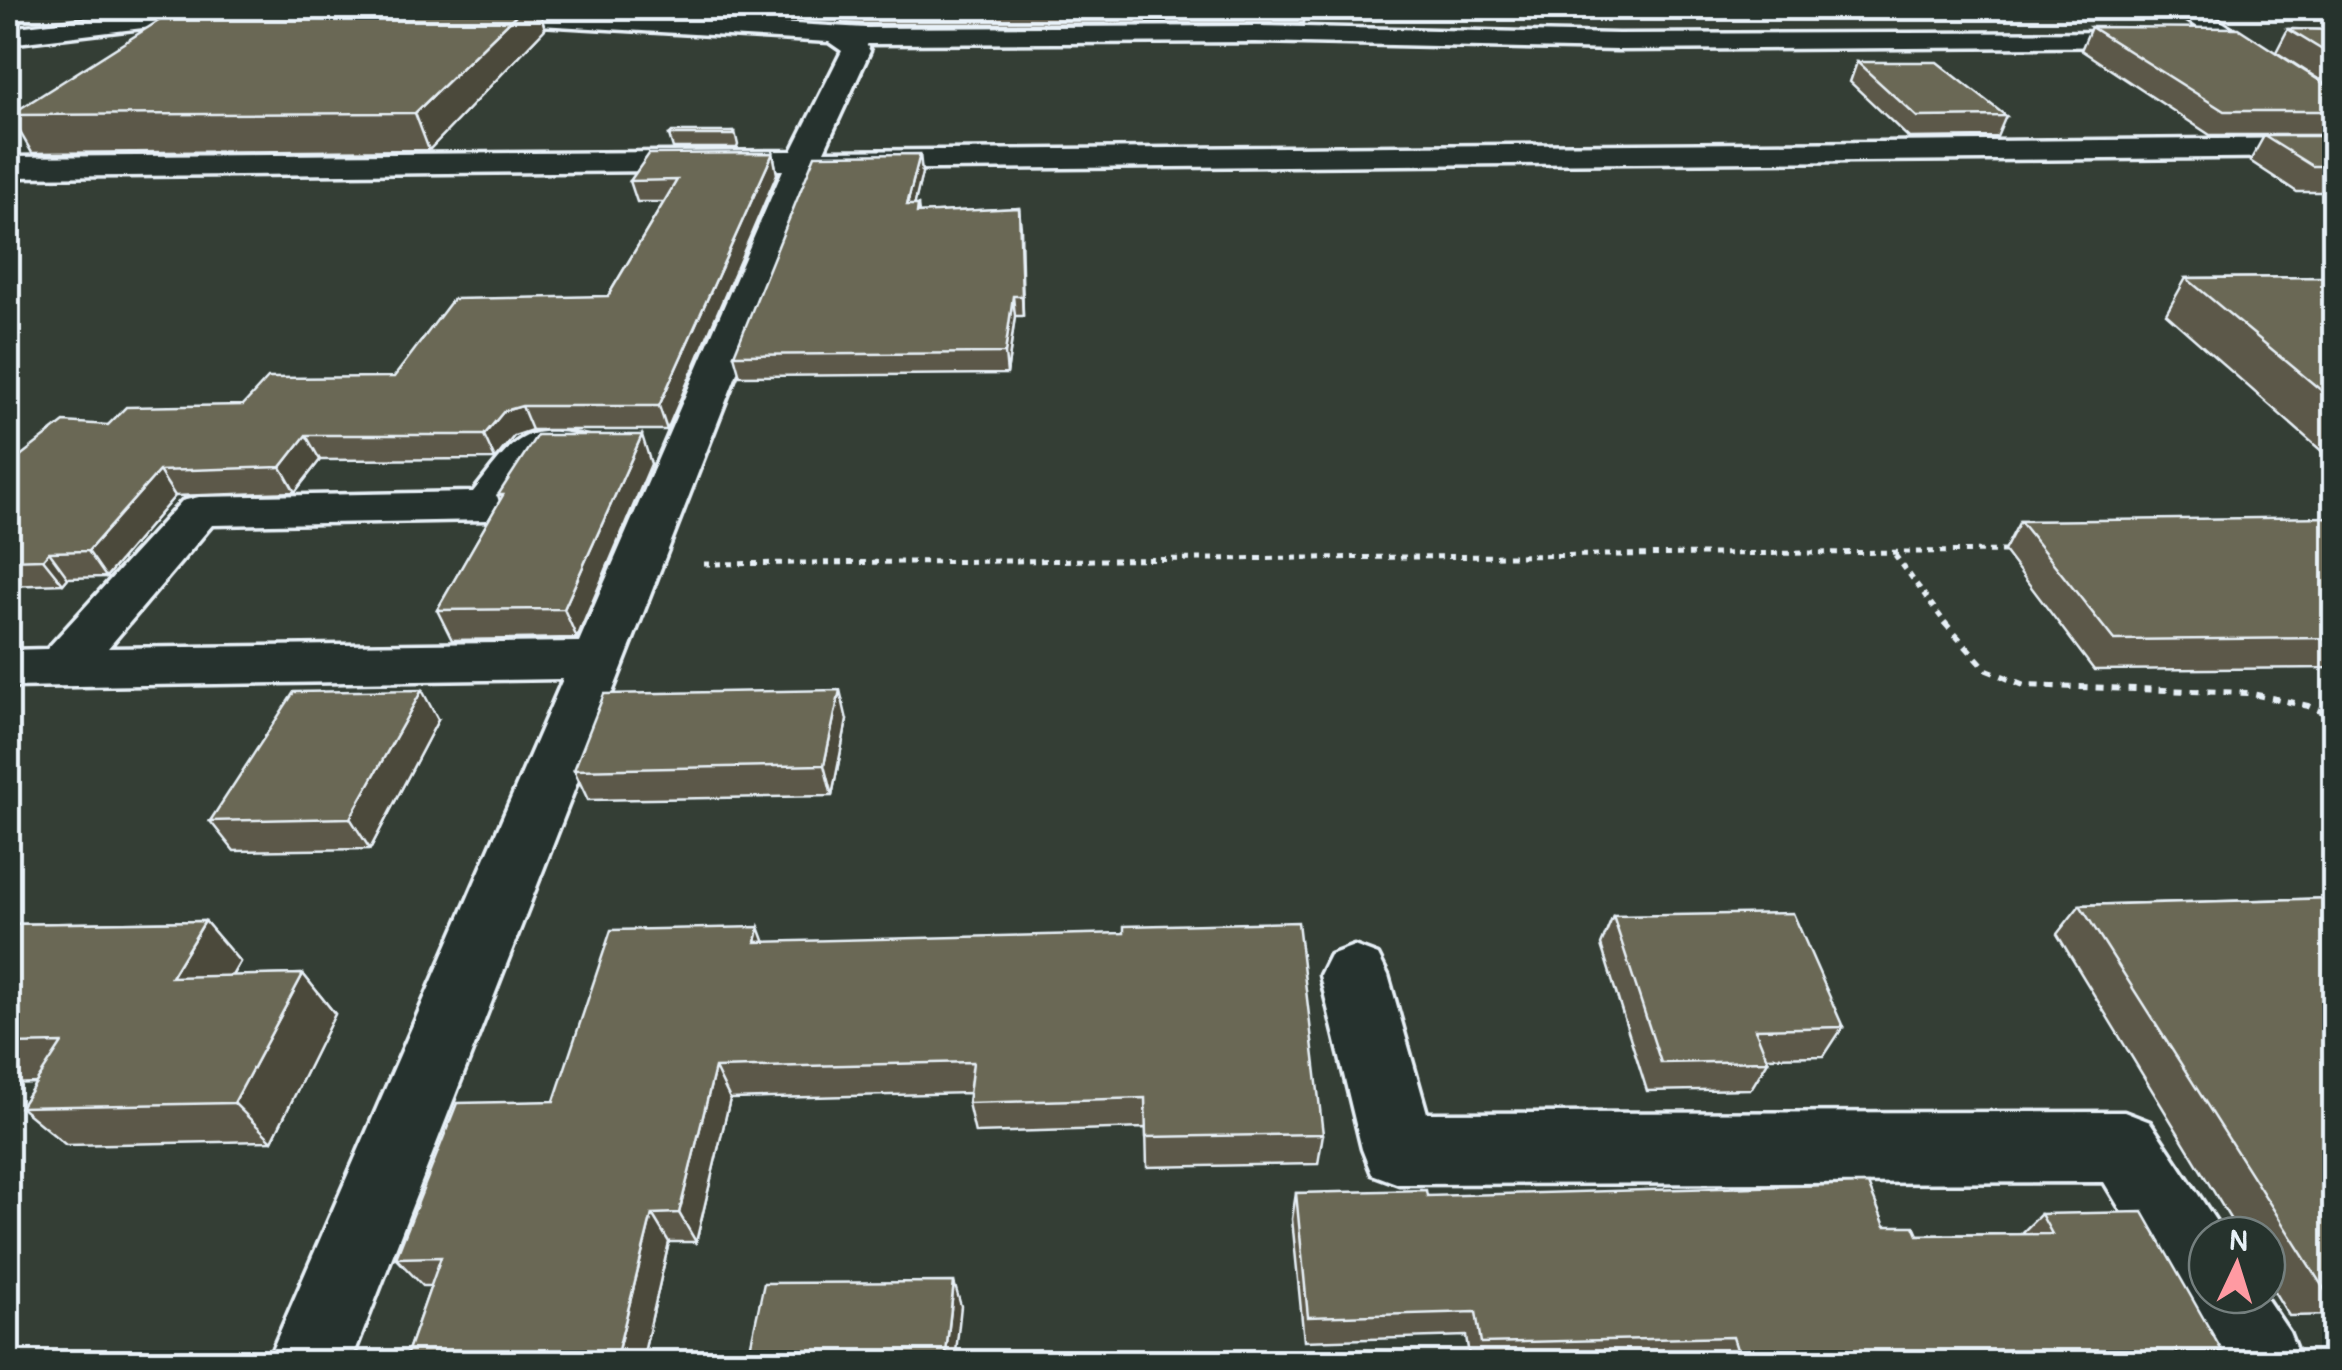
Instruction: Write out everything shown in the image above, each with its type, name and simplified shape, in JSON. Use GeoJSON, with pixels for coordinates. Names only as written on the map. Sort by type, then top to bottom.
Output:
{"type":"FeatureCollection","features":[{"type":"Feature","properties":{"kind":"street"},"geometry":{"type":"LineString","coordinates":[[8,36],[244,8]]}},
{"type":"Feature","properties":{"kind":"street"},"geometry":{"type":"LineString","coordinates":[[386,8],[832,34],[1187,21],[1618,42],[2227,37]]}},
{"type":"Feature","properties":{"kind":"street"},"geometry":{"type":"LineString","coordinates":[[794,33],[809,8]]}},
{"type":"Feature","properties":{"kind":"street"},"geometry":{"type":"LineString","coordinates":[[2183,8],[2334,106]]}},
{"type":"Feature","properties":{"kind":"street"},"geometry":{"type":"LineString","coordinates":[[2146,14],[2176,26],[2227,37]]}},
{"type":"Feature","properties":{"kind":"street"},"geometry":{"type":"LineString","coordinates":[[309,1362],[804,160],[856,51],[850,40],[832,34]]}},
{"type":"Feature","properties":{"kind":"street"},"geometry":{"type":"LineString","coordinates":[[8,167],[2334,148]]}},
{"type":"Feature","properties":{"kind":"street"},"geometry":{"type":"LineString","coordinates":[[62,668],[199,512],[487,506],[532,447],[687,447]]}},
{"type":"Feature","properties":{"kind":"street"},"geometry":{"type":"LineString","coordinates":[[8,668],[600,660]]}},
{"type":"Feature","properties":{"kind":"street"},"geometry":{"type":"LineString","coordinates":[[1354,975],[1399,1149],[2124,1147],[2187,1247]]}},
{"type":"Feature","properties":{"kind":"street"},"geometry":{"type":"LineString","coordinates":[[2230,1315],[2260,1362]]}},
{"type":"Feature","properties":{"kind":"path"},"geometry":{"type":"LineString","coordinates":[[638,565],[2015,551]]}},
{"type":"Feature","properties":{"kind":"path"},"geometry":{"type":"LineString","coordinates":[[1895,555],[1986,669],[2032,688],[2281,698],[2316,707],[2334,717]]}},
{"type":"Feature","properties":{"kind":"building"},"geometry":{"type":"Polygon","coordinates":[[[179,8],[523,8],[415,113],[10,115],[179,8]]]}},
{"type":"Feature","properties":{"kind":"building"},"geometry":{"type":"Polygon","coordinates":[[[2091,27],[2238,28],[2334,90],[2334,111],[2224,111],[2091,27]]]}},
{"type":"Feature","properties":{"kind":"building"},"geometry":{"type":"Polygon","coordinates":[[[2288,29],[2334,30],[2334,57],[2288,29]]]}},
{"type":"Feature","properties":{"kind":"building"},"geometry":{"type":"Polygon","coordinates":[[[1857,62],[1937,62],[2006,116],[1917,117],[1857,62]]]}},
{"type":"Feature","properties":{"kind":"building"},"geometry":{"type":"Polygon","coordinates":[[[672,132],[735,132],[669,135],[672,132]]]}},
{"type":"Feature","properties":{"kind":"building"},"geometry":{"type":"Polygon","coordinates":[[[2264,136],[2334,136],[2334,166],[2312,166],[2264,136]]]}},
{"type":"Feature","properties":{"kind":"building"},"geometry":{"type":"Polygon","coordinates":[[[773,153],[659,406],[522,406],[504,411],[484,435],[306,435],[281,467],[159,471],[88,551],[49,552],[43,559],[8,560],[8,464],[64,422],[108,425],[126,407],[243,405],[268,378],[394,377],[453,299],[608,296],[677,180],[630,181],[649,154],[773,153]]]}},
{"type":"Feature","properties":{"kind":"building"},"geometry":{"type":"Polygon","coordinates":[[[920,154],[907,205],[918,205],[917,213],[1019,208],[1022,296],[1013,296],[1005,353],[734,355],[815,155],[920,154]]]}},
{"type":"Feature","properties":{"kind":"building"},"geometry":{"type":"Polygon","coordinates":[[[2334,277],[2334,401],[2186,278],[2334,277]]]}},
{"type":"Feature","properties":{"kind":"building"},"geometry":{"type":"Polygon","coordinates":[[[537,435],[642,435],[564,609],[437,610],[503,495],[498,495],[537,435]]]}},
{"type":"Feature","properties":{"kind":"building"},"geometry":{"type":"Polygon","coordinates":[[[2330,517],[2334,522],[2334,638],[2114,640],[2020,521],[2330,517]]]}},
{"type":"Feature","properties":{"kind":"building"},"geometry":{"type":"Polygon","coordinates":[[[422,690],[350,818],[210,821],[294,692],[422,690]]]}},
{"type":"Feature","properties":{"kind":"building"},"geometry":{"type":"Polygon","coordinates":[[[840,690],[824,765],[574,770],[604,694],[840,690]]]}},
{"type":"Feature","properties":{"kind":"building"},"geometry":{"type":"Polygon","coordinates":[[[2334,898],[2334,1291],[2326,1292],[2287,1231],[2287,1215],[2277,1215],[2080,905],[2334,898]]]}},
{"type":"Feature","properties":{"kind":"building"},"geometry":{"type":"Polygon","coordinates":[[[1793,913],[1843,1027],[1755,1029],[1768,1061],[1661,1063],[1613,916],[1793,913]]]}},
{"type":"Feature","properties":{"kind":"building"},"geometry":{"type":"Polygon","coordinates":[[[205,921],[171,977],[303,974],[234,1103],[20,1107],[62,1043],[8,1044],[8,924],[205,921]]]}},
{"type":"Feature","properties":{"kind":"building"},"geometry":{"type":"Polygon","coordinates":[[[1298,922],[1323,1134],[1146,1137],[1145,1098],[968,1103],[973,1062],[715,1068],[679,1213],[652,1214],[615,1362],[404,1362],[441,1257],[396,1258],[457,1103],[554,1101],[611,930],[759,927],[756,942],[1124,933],[1124,926],[1298,922]]]}},
{"type":"Feature","properties":{"kind":"building"},"geometry":{"type":"Polygon","coordinates":[[[1868,1184],[1885,1226],[1914,1226],[1918,1235],[2052,1234],[2041,1214],[2143,1212],[2187,1289],[2187,1315],[2202,1315],[2222,1351],[2176,1351],[2182,1362],[1741,1362],[1733,1337],[1481,1343],[1476,1312],[1308,1317],[1296,1193],[1426,1190],[1427,1196],[1868,1184]]]}},
{"type":"Feature","properties":{"kind":"building"},"geometry":{"type":"Polygon","coordinates":[[[954,1282],[945,1362],[747,1362],[764,1283],[954,1282]]]}},
{"type":"Feature","properties":{"kind":"building"},"geometry":{"type":"Polygon","coordinates":[[[1288,1351],[1289,1362],[1128,1362],[1128,1356],[1288,1351]]]}}]}
